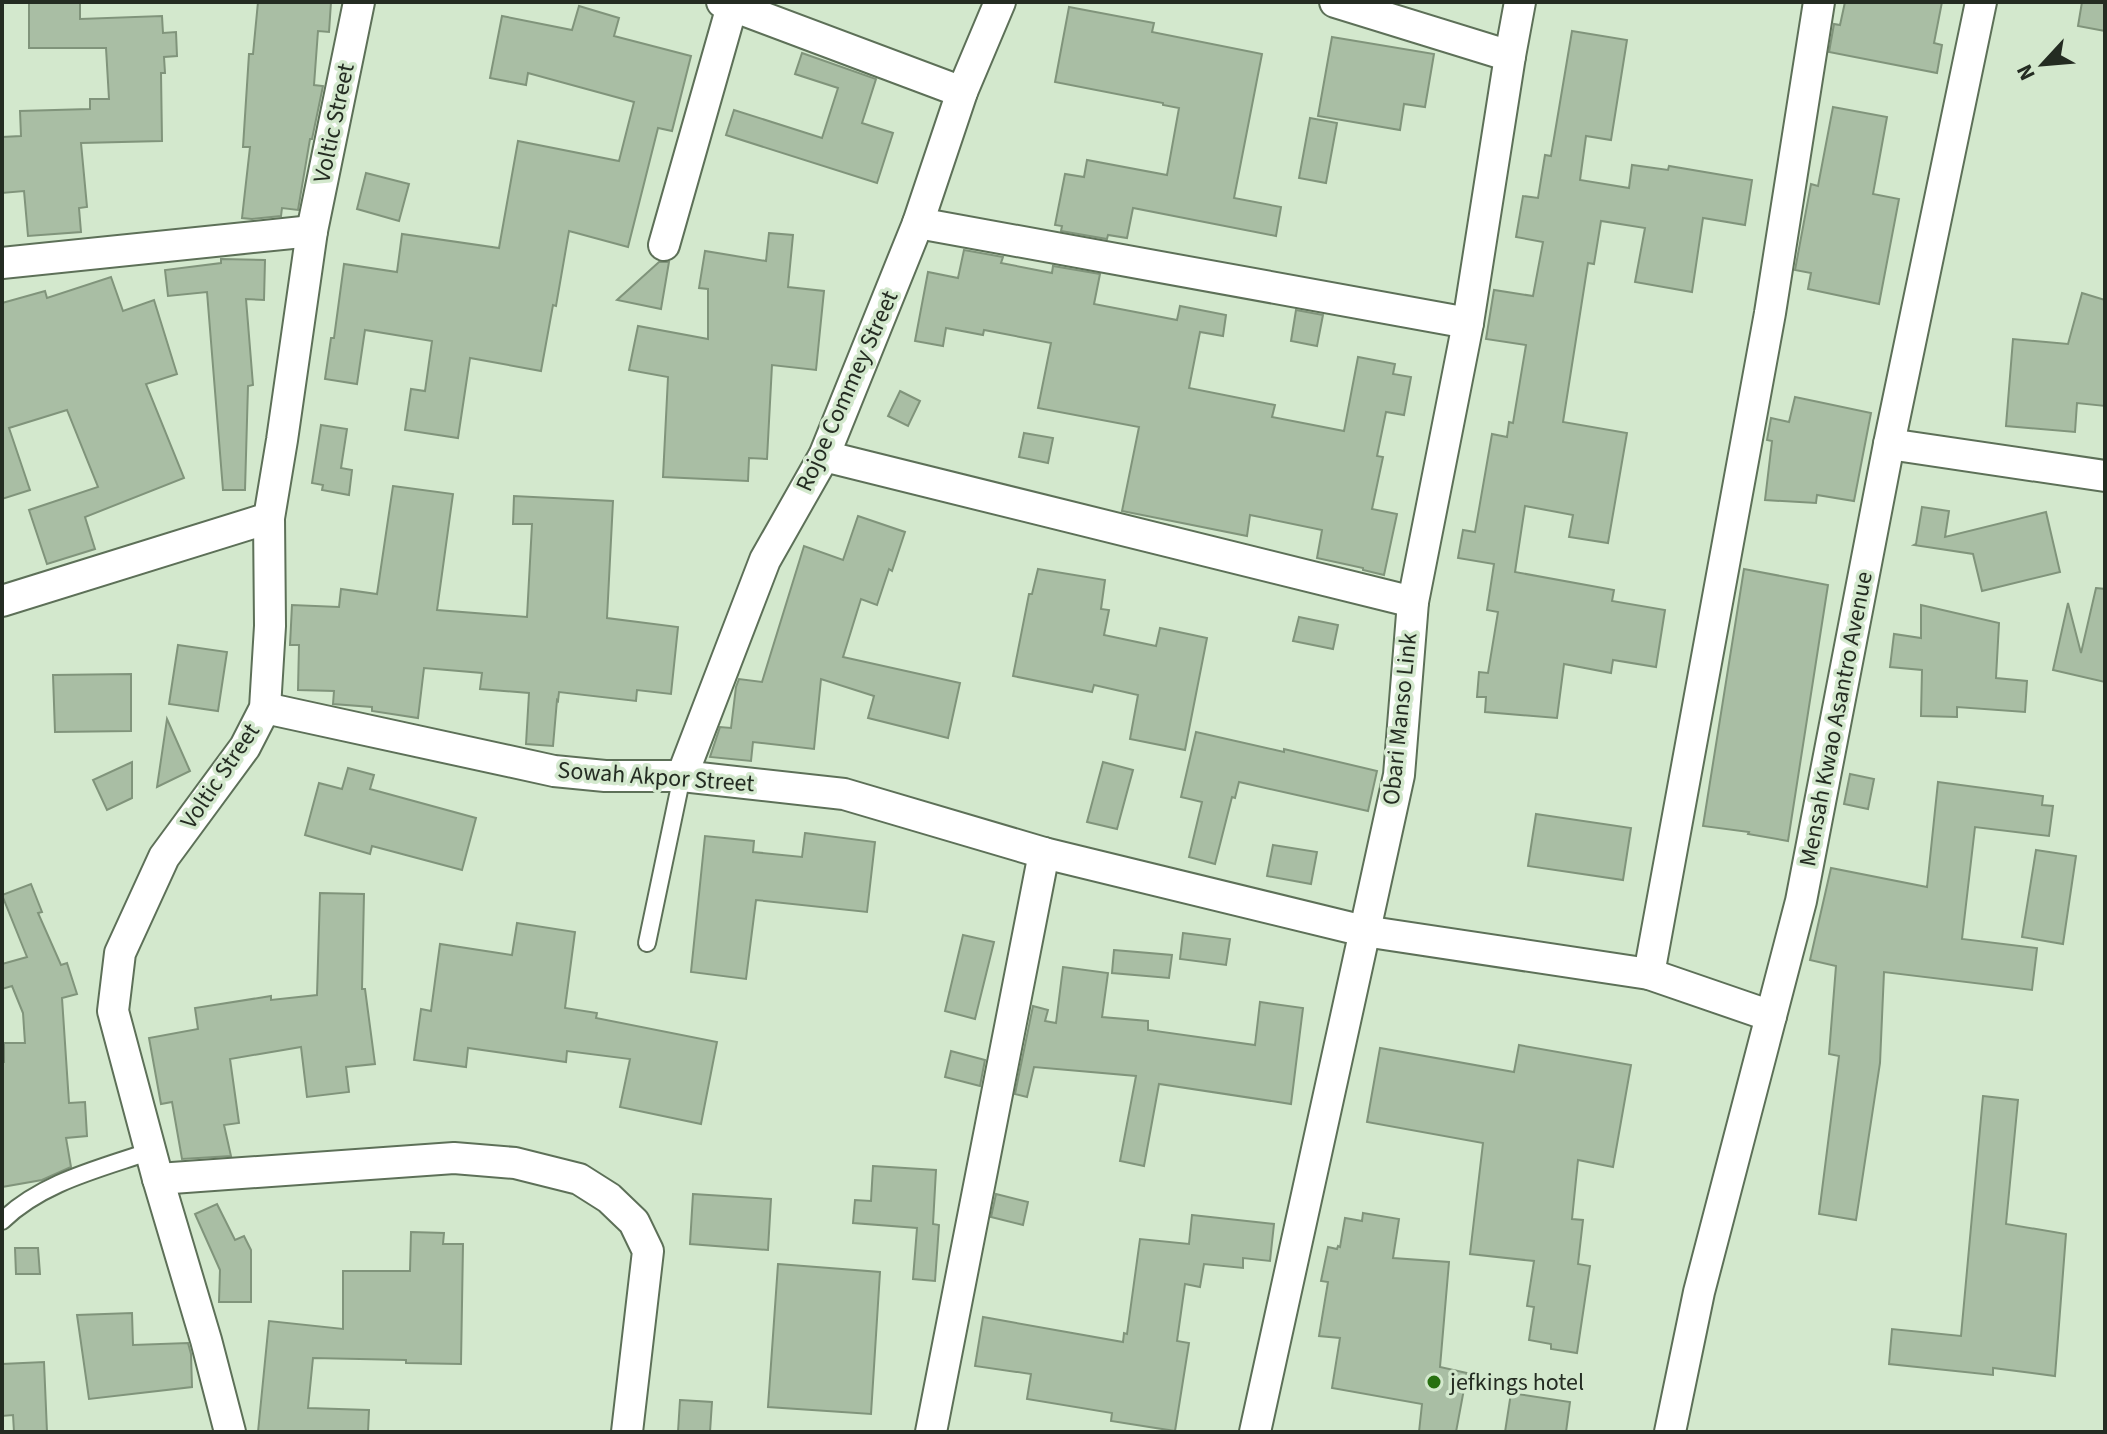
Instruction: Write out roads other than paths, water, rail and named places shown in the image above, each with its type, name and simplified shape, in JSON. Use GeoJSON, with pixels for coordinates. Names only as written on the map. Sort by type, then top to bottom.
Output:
{"type":"FeatureCollection","features":[{"type":"Feature","properties":{"kind":"street","name":"Voltic Street"},"geometry":{"type":"LineString","coordinates":[[230,1432],[113,1011],[120,953],[164,857],[245,747],[265,708],[270,626],[269,518],[312,231],[359,2]]}},
{"type":"Feature","properties":{"kind":"street","name":"Rojoe Commey Street"},"geometry":{"type":"LineString","coordinates":[[682,776],[765,560],[824,456],[918,223],[962,92],[1000,2]]}},
{"type":"Feature","properties":{"kind":"street"},"geometry":{"type":"LineString","coordinates":[[1335,2],[1510,56]]}},
{"type":"Feature","properties":{"kind":"street","name":"Obari Manso Link"},"geometry":{"type":"LineString","coordinates":[[1255,1432],[1399,775],[1413,602],[1468,323],[1520,2]]}},
{"type":"Feature","properties":{"kind":"street"},"geometry":{"type":"LineString","coordinates":[[1649,974],[1770,313],[1819,2]]}},
{"type":"Feature","properties":{"kind":"street","name":"Mensah Kwao Asantro Avenue"},"geometry":{"type":"LineString","coordinates":[[1670,1432],[1699,1292],[1801,901],[1889,444],[1981,2]]}},
{"type":"Feature","properties":{"kind":"street"},"geometry":{"type":"LineString","coordinates":[[664,245],[727,4],[962,92]]}},
{"type":"Feature","properties":{"kind":"street"},"geometry":{"type":"LineString","coordinates":[[918,223],[1468,323]]}},
{"type":"Feature","properties":{"kind":"street"},"geometry":{"type":"LineString","coordinates":[[2,263],[312,231]]}},
{"type":"Feature","properties":{"kind":"street"},"geometry":{"type":"LineString","coordinates":[[1889,444],[2105,476]]}},
{"type":"Feature","properties":{"kind":"street"},"geometry":{"type":"LineString","coordinates":[[824,456],[1413,602]]}},
{"type":"Feature","properties":{"kind":"street"},"geometry":{"type":"LineString","coordinates":[[2,601],[269,518]]}},
{"type":"Feature","properties":{"kind":"street","name":"Sowah Akpor Street"},"geometry":{"type":"LineString","coordinates":[[265,708],[554,771],[605,776],[682,776],[844,794],[1044,853],[1364,931],[1649,974],[1771,1016]]}},
{"type":"Feature","properties":{"kind":"street"},"geometry":{"type":"LineString","coordinates":[[931,1432],[1044,853]]}},
{"type":"Feature","properties":{"kind":"street"},"geometry":{"type":"LineString","coordinates":[[154,1165],[454,1158],[515,1163],[579,1179],[609,1198],[634,1222],[648,1251],[627,1432]]}},
{"type":"Feature","properties":{"kind":"lane"},"geometry":{"type":"LineString","coordinates":[[647,943],[682,776]]}},
{"type":"Feature","properties":{"kind":"lane"},"geometry":{"type":"LineString","coordinates":[[2,1221],[15,1209],[68,1179],[154,1165]]}},
{"type":"Feature","properties":{"kind":"place","name":"jefkings hotel"},"geometry":{"type":"Point","coordinates":[1434,1382]}}]}
